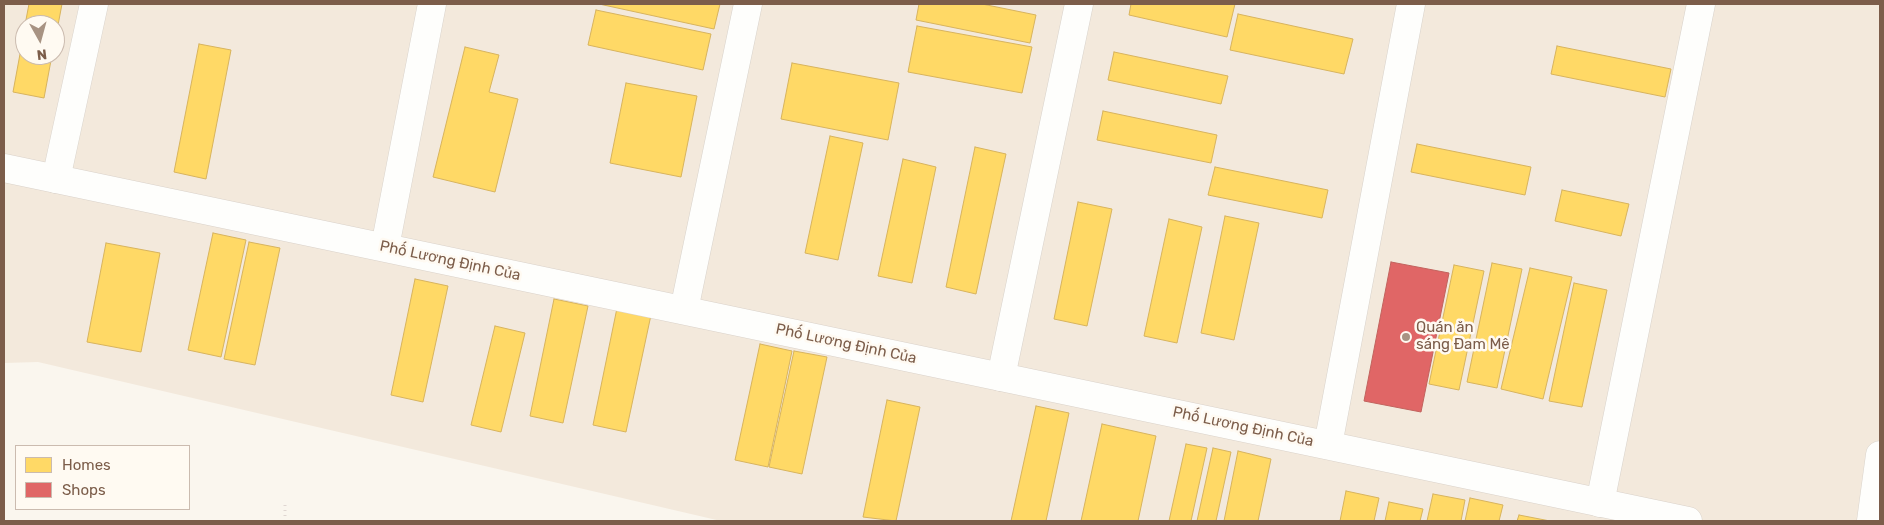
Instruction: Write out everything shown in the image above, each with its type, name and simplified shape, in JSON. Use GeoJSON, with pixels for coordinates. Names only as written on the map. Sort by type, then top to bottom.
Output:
{"type":"FeatureCollection","features":[{"type":"Feature","properties":{"kind":"street"},"geometry":{"type":"LineString","coordinates":[[56,179],[94,4]]}},
{"type":"Feature","properties":{"kind":"street"},"geometry":{"type":"LineString","coordinates":[[385,248],[432,4]]}},
{"type":"Feature","properties":{"kind":"street"},"geometry":{"type":"LineString","coordinates":[[684,310],[748,4]]}},
{"type":"Feature","properties":{"kind":"street"},"geometry":{"type":"LineString","coordinates":[[1001,377],[1079,4]]}},
{"type":"Feature","properties":{"kind":"street"},"geometry":{"type":"LineString","coordinates":[[1328,445],[1411,4]]}},
{"type":"Feature","properties":{"kind":"street"},"geometry":{"type":"LineString","coordinates":[[1600,503],[1701,4]]}},
{"type":"Feature","properties":{"kind":"street","name":"Phố Lương Định Của"},"geometry":{"type":"LineString","coordinates":[[4,168],[1688,521]]}},
{"type":"Feature","properties":{"kind":"street"},"geometry":{"type":"LineString","coordinates":[[1871,521],[1880,455]]}},
{"type":"Feature","properties":{"kind":"path"},"geometry":{"type":"LineString","coordinates":[[285,502],[285,521]]}},
{"type":"Feature","properties":{"kind":"shaded area"},"geometry":{"type":"Polygon","coordinates":[[[4,4],[1880,4],[1880,521],[721,521],[38,362],[4,363],[4,4]]]}},
{"type":"Feature","properties":{"kind":"building: Homes"},"geometry":{"type":"Polygon","coordinates":[[[29,4],[62,4],[60,15],[27,15],[29,4]]]}},
{"type":"Feature","properties":{"kind":"building: Homes"},"geometry":{"type":"Polygon","coordinates":[[[599,4],[720,4],[714,29],[599,4]]]}},
{"type":"Feature","properties":{"kind":"building: Homes"},"geometry":{"type":"Polygon","coordinates":[[[919,4],[982,4],[1036,15],[1030,43],[916,20],[919,4]]]}},
{"type":"Feature","properties":{"kind":"building: Homes"},"geometry":{"type":"Polygon","coordinates":[[[1131,4],[1235,4],[1227,37],[1129,15],[1131,4]]]}},
{"type":"Feature","properties":{"kind":"building: Homes"},"geometry":{"type":"Polygon","coordinates":[[[596,10],[711,34],[703,70],[588,45],[596,10]]]}},
{"type":"Feature","properties":{"kind":"building: Homes"},"geometry":{"type":"Polygon","coordinates":[[[1238,14],[1353,39],[1344,74],[1230,50],[1238,14]]]}},
{"type":"Feature","properties":{"kind":"building: Homes"},"geometry":{"type":"Polygon","coordinates":[[[917,26],[1032,47],[1022,93],[908,72],[917,26]]]}},
{"type":"Feature","properties":{"kind":"building: Homes"},"geometry":{"type":"Polygon","coordinates":[[[199,44],[231,50],[206,179],[174,172],[199,44]]]}},
{"type":"Feature","properties":{"kind":"building: Homes"},"geometry":{"type":"Polygon","coordinates":[[[1557,46],[1671,69],[1665,97],[1551,74],[1557,46]]]}},
{"type":"Feature","properties":{"kind":"building: Homes"},"geometry":{"type":"Polygon","coordinates":[[[465,47],[499,55],[489,92],[518,99],[495,192],[433,177],[465,47]]]}},
{"type":"Feature","properties":{"kind":"building: Homes"},"geometry":{"type":"Polygon","coordinates":[[[1114,52],[1228,76],[1221,104],[1108,80],[1114,52]]]}},
{"type":"Feature","properties":{"kind":"building: Homes"},"geometry":{"type":"Polygon","coordinates":[[[792,63],[899,83],[888,140],[781,119],[792,63]]]}},
{"type":"Feature","properties":{"kind":"building: Homes"},"geometry":{"type":"Polygon","coordinates":[[[18,65],[50,65],[44,98],[13,92],[18,65]]]}},
{"type":"Feature","properties":{"kind":"building: Homes"},"geometry":{"type":"Polygon","coordinates":[[[626,83],[697,96],[681,177],[610,163],[626,83]]]}},
{"type":"Feature","properties":{"kind":"building: Homes"},"geometry":{"type":"Polygon","coordinates":[[[1103,111],[1217,135],[1211,163],[1097,140],[1103,111]]]}},
{"type":"Feature","properties":{"kind":"building: Homes"},"geometry":{"type":"Polygon","coordinates":[[[830,136],[863,143],[838,260],[805,253],[830,136]]]}},
{"type":"Feature","properties":{"kind":"building: Homes"},"geometry":{"type":"Polygon","coordinates":[[[1417,144],[1531,167],[1525,195],[1411,172],[1417,144]]]}},
{"type":"Feature","properties":{"kind":"building: Homes"},"geometry":{"type":"Polygon","coordinates":[[[975,147],[1006,154],[976,294],[946,287],[975,147]]]}},
{"type":"Feature","properties":{"kind":"building: Homes"},"geometry":{"type":"Polygon","coordinates":[[[903,159],[936,167],[912,283],[878,276],[903,159]]]}},
{"type":"Feature","properties":{"kind":"building: Homes"},"geometry":{"type":"Polygon","coordinates":[[[1215,167],[1328,190],[1322,218],[1208,195],[1215,167]]]}},
{"type":"Feature","properties":{"kind":"building: Homes"},"geometry":{"type":"Polygon","coordinates":[[[1562,190],[1629,204],[1621,236],[1555,221],[1562,190]]]}},
{"type":"Feature","properties":{"kind":"building: Homes"},"geometry":{"type":"Polygon","coordinates":[[[1078,202],[1112,209],[1087,326],[1054,319],[1078,202]]]}},
{"type":"Feature","properties":{"kind":"building: Homes"},"geometry":{"type":"Polygon","coordinates":[[[1225,216],[1259,223],[1234,340],[1201,333],[1225,216]]]}},
{"type":"Feature","properties":{"kind":"building: Homes"},"geometry":{"type":"Polygon","coordinates":[[[1169,219],[1202,227],[1177,343],[1144,336],[1169,219]]]}},
{"type":"Feature","properties":{"kind":"building: Homes"},"geometry":{"type":"Polygon","coordinates":[[[213,233],[246,240],[221,357],[188,350],[213,233]]]}},
{"type":"Feature","properties":{"kind":"building: Homes"},"geometry":{"type":"Polygon","coordinates":[[[249,242],[280,248],[255,365],[224,359],[249,242]]]}},
{"type":"Feature","properties":{"kind":"building: Homes"},"geometry":{"type":"Polygon","coordinates":[[[106,243],[160,253],[141,352],[87,342],[106,243]]]}},
{"type":"Feature","properties":{"kind":"building: Homes"},"geometry":{"type":"Polygon","coordinates":[[[1492,263],[1522,269],[1497,388],[1467,382],[1492,263]]]}},
{"type":"Feature","properties":{"kind":"building: Homes"},"geometry":{"type":"Polygon","coordinates":[[[1454,265],[1484,271],[1459,390],[1429,384],[1454,265]]]}},
{"type":"Feature","properties":{"kind":"building: Homes"},"geometry":{"type":"Polygon","coordinates":[[[1530,268],[1572,277],[1543,399],[1501,389],[1530,268]]]}},
{"type":"Feature","properties":{"kind":"building: Homes"},"geometry":{"type":"Polygon","coordinates":[[[415,279],[448,286],[423,402],[391,395],[415,279]]]}},
{"type":"Feature","properties":{"kind":"building: Homes"},"geometry":{"type":"Polygon","coordinates":[[[1574,283],[1607,290],[1582,407],[1549,401],[1574,283]]]}},
{"type":"Feature","properties":{"kind":"building: Homes"},"geometry":{"type":"Polygon","coordinates":[[[554,299],[588,306],[563,423],[530,416],[554,299]]]}},
{"type":"Feature","properties":{"kind":"building: Homes"},"geometry":{"type":"Polygon","coordinates":[[[617,308],[651,315],[626,432],[593,425],[617,308]]]}},
{"type":"Feature","properties":{"kind":"building: Homes"},"geometry":{"type":"Polygon","coordinates":[[[495,326],[525,333],[501,432],[471,425],[495,326]]]}},
{"type":"Feature","properties":{"kind":"building: Homes"},"geometry":{"type":"Polygon","coordinates":[[[760,344],[792,351],[768,467],[735,460],[760,344]]]}},
{"type":"Feature","properties":{"kind":"building: Homes"},"geometry":{"type":"Polygon","coordinates":[[[794,351],[827,357],[802,474],[769,467],[794,351]]]}},
{"type":"Feature","properties":{"kind":"building: Homes"},"geometry":{"type":"Polygon","coordinates":[[[887,400],[920,407],[896,521],[863,517],[887,400]]]}},
{"type":"Feature","properties":{"kind":"building: Homes"},"geometry":{"type":"Polygon","coordinates":[[[1036,406],[1069,413],[1046,521],[1011,521],[1036,406]]]}},
{"type":"Feature","properties":{"kind":"building: Homes"},"geometry":{"type":"Polygon","coordinates":[[[1102,424],[1156,436],[1138,521],[1081,521],[1102,424]]]}},
{"type":"Feature","properties":{"kind":"building: Homes"},"geometry":{"type":"Polygon","coordinates":[[[1186,444],[1207,448],[1191,521],[1169,521],[1186,444]]]}},
{"type":"Feature","properties":{"kind":"building: Homes"},"geometry":{"type":"Polygon","coordinates":[[[1213,448],[1231,452],[1216,521],[1197,521],[1213,448]]]}},
{"type":"Feature","properties":{"kind":"building: Homes"},"geometry":{"type":"Polygon","coordinates":[[[1238,451],[1271,459],[1258,521],[1224,521],[1238,451]]]}},
{"type":"Feature","properties":{"kind":"building: Homes"},"geometry":{"type":"Polygon","coordinates":[[[1346,491],[1379,498],[1374,521],[1340,521],[1346,491]]]}},
{"type":"Feature","properties":{"kind":"building: Homes"},"geometry":{"type":"Polygon","coordinates":[[[1433,494],[1465,500],[1461,521],[1427,521],[1433,494]]]}},
{"type":"Feature","properties":{"kind":"building: Homes"},"geometry":{"type":"Polygon","coordinates":[[[1470,498],[1503,505],[1499,521],[1465,521],[1470,498]]]}},
{"type":"Feature","properties":{"kind":"building: Homes"},"geometry":{"type":"Polygon","coordinates":[[[1389,502],[1423,509],[1420,521],[1385,521],[1389,502]]]}},
{"type":"Feature","properties":{"kind":"building: Homes"},"geometry":{"type":"Polygon","coordinates":[[[1519,515],[1550,521],[1517,521],[1519,515]]]}},
{"type":"Feature","properties":{"kind":"building: Shops","name":"Quán ăn sáng Đam Mê"},"geometry":{"type":"Polygon","coordinates":[[[1391,262],[1449,273],[1421,412],[1364,401],[1391,262]]]}},
{"type":"Feature","properties":{"kind":"place","name":"Quán ăn sáng Đam Mê"},"geometry":{"type":"Point","coordinates":[1406,337]}}]}
